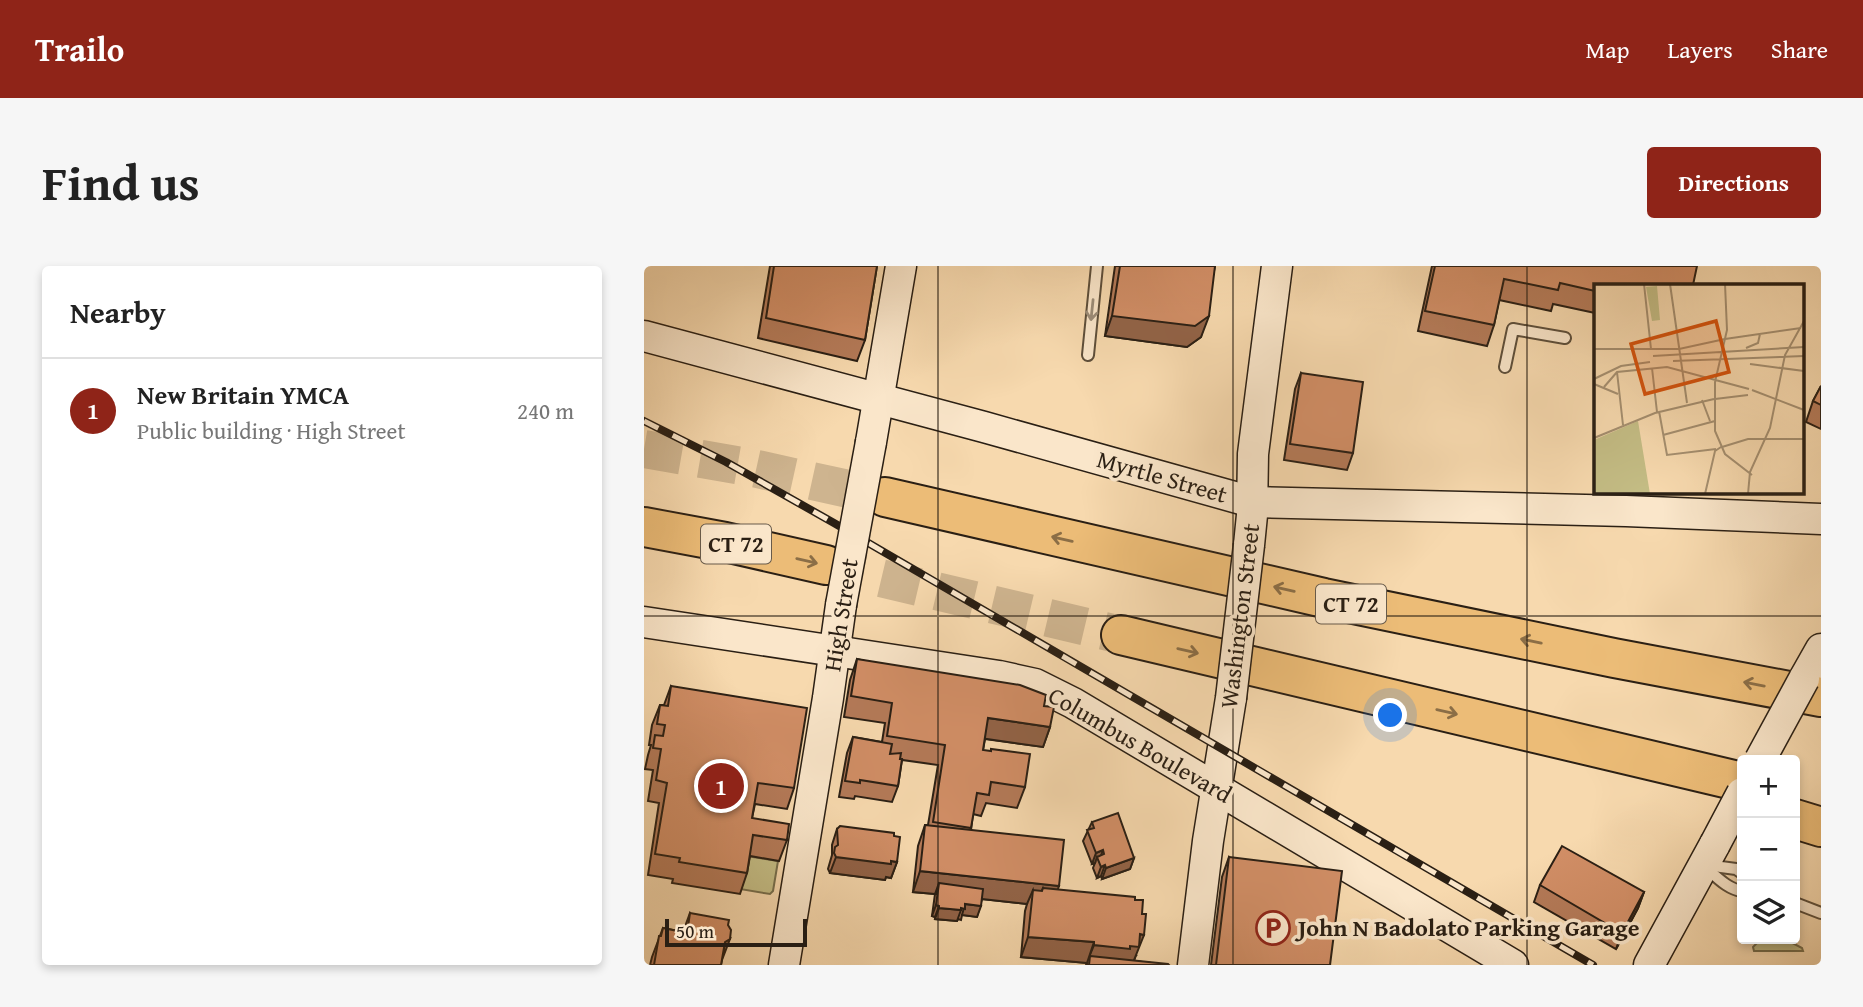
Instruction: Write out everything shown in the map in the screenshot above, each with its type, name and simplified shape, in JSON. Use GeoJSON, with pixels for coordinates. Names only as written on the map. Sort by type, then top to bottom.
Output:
{"type":"FeatureCollection","features":[{"type":"Feature","properties":{"kind":"highway","name":"CT 72"},"geometry":{"type":"LineString","coordinates":[[885,497],[1337,601],[1821,697]]}},
{"type":"Feature","properties":{"kind":"highway","name":"CT 72"},"geometry":{"type":"LineString","coordinates":[[644,527],[826,565]]}},
{"type":"Feature","properties":{"kind":"highway"},"geometry":{"type":"LineString","coordinates":[[1121,635],[1737,781]]}},
{"type":"Feature","properties":{"kind":"highway"},"geometry":{"type":"LineString","coordinates":[[1553,737],[1595,761],[1629,775],[1737,804]]}},
{"type":"Feature","properties":{"kind":"highway"},"geometry":{"type":"LineString","coordinates":[[1800,796],[1821,801]]}},
{"type":"Feature","properties":{"kind":"highway"},"geometry":{"type":"LineString","coordinates":[[1800,821],[1821,827]]}},
{"type":"Feature","properties":{"kind":"street","name":"High Street"},"geometry":{"type":"LineString","coordinates":[[784,965],[841,605],[901,266]]}},
{"type":"Feature","properties":{"kind":"street","name":"Washington Street"},"geometry":{"type":"LineString","coordinates":[[1193,965],[1250,545],[1253,454],[1277,266]]}},
{"type":"Feature","properties":{"kind":"street","name":"Myrtle Street"},"geometry":{"type":"LineString","coordinates":[[644,336],[1252,502],[1626,511],[1821,519]]}},
{"type":"Feature","properties":{"kind":"street","name":"Columbus Boulevard"},"geometry":{"type":"LineString","coordinates":[[644,622],[999,676],[1035,684],[1059,695],[1513,965]]}},
{"type":"Feature","properties":{"kind":"street"},"geometry":{"type":"LineString","coordinates":[[1763,755],[1821,649]]}},
{"type":"Feature","properties":{"kind":"street"},"geometry":{"type":"LineString","coordinates":[[1649,965],[1737,802]]}},
{"type":"Feature","properties":{"kind":"lane"},"geometry":{"type":"LineString","coordinates":[[1088,355],[1097,266]]}},
{"type":"Feature","properties":{"kind":"lane"},"geometry":{"type":"LineString","coordinates":[[1505,367],[1513,329],[1565,338]]}},
{"type":"Feature","properties":{"kind":"lane"},"geometry":{"type":"LineString","coordinates":[[1709,854],[1737,870]]}},
{"type":"Feature","properties":{"kind":"lane"},"geometry":{"type":"LineString","coordinates":[[1709,854],[1726,885],[1737,890]]}},
{"type":"Feature","properties":{"kind":"lane"},"geometry":{"type":"LineString","coordinates":[[1800,905],[1821,913]]}},
{"type":"Feature","properties":{"kind":"shaded area"},"geometry":{"type":"Polygon","coordinates":[[[746,856],[778,861],[773,891],[770,894],[740,889],[746,856]]]}},
{"type":"Feature","properties":{"kind":"shaded area"},"geometry":{"type":"Polygon","coordinates":[[[1756,944],[1794,944],[1803,951],[1754,951],[1756,944]]]}},
{"type":"Feature","properties":{"kind":"building"},"geometry":{"type":"Polygon","coordinates":[[[774,266],[877,266],[865,340],[766,318],[774,266]]]}},
{"type":"Feature","properties":{"kind":"building"},"geometry":{"type":"Polygon","coordinates":[[[1120,266],[1215,266],[1209,316],[1195,326],[1112,316],[1120,266]]]}},
{"type":"Feature","properties":{"kind":"building"},"geometry":{"type":"Polygon","coordinates":[[[1435,266],[1697,266],[1693,284],[1594,284],[1594,291],[1560,283],[1558,290],[1504,279],[1494,325],[1425,311],[1435,266]]]}},
{"type":"Feature","properties":{"kind":"building"},"geometry":{"type":"Polygon","coordinates":[[[1301,373],[1363,382],[1353,453],[1290,444],[1301,373]]]}},
{"type":"Feature","properties":{"kind":"building"},"geometry":{"type":"Polygon","coordinates":[[[1821,386],[1821,405],[1813,401],[1821,386]]]}},
{"type":"Feature","properties":{"kind":"building"},"geometry":{"type":"Polygon","coordinates":[[[857,659],[1020,685],[1046,695],[1044,706],[1054,707],[1050,727],[988,718],[983,750],[1030,754],[1025,787],[991,782],[989,795],[977,793],[971,828],[933,822],[945,745],[887,736],[892,703],[851,696],[857,659]]]}},
{"type":"Feature","properties":{"kind":"building"},"geometry":{"type":"Polygon","coordinates":[[[671,686],[807,708],[794,788],[758,783],[752,818],[789,824],[787,840],[753,835],[747,873],[679,862],[680,858],[655,854],[667,783],[656,780],[661,749],[653,748],[655,735],[663,736],[665,725],[657,724],[660,705],[668,706],[671,686]]]}},
{"type":"Feature","properties":{"kind":"building"},"geometry":{"type":"Polygon","coordinates":[[[853,737],[892,744],[890,754],[901,753],[898,786],[860,780],[860,783],[845,781],[853,737]]]}},
{"type":"Feature","properties":{"kind":"building"},"geometry":{"type":"Polygon","coordinates":[[[1118,813],[1134,858],[1106,868],[1105,865],[1101,867],[1097,857],[1104,854],[1103,850],[1096,853],[1087,830],[1094,828],[1092,822],[1118,813]]]}},
{"type":"Feature","properties":{"kind":"building"},"geometry":{"type":"Polygon","coordinates":[[[925,825],[1064,840],[1059,886],[920,871],[925,825]]]}},
{"type":"Feature","properties":{"kind":"building"},"geometry":{"type":"Polygon","coordinates":[[[840,826],[894,833],[894,836],[900,837],[897,862],[891,861],[891,864],[836,857],[834,853],[838,845],[837,829],[840,826]]]}},
{"type":"Feature","properties":{"kind":"building"},"geometry":{"type":"Polygon","coordinates":[[[1562,846],[1644,892],[1622,933],[1540,885],[1562,846]]]}},
{"type":"Feature","properties":{"kind":"building","name":"John N Badolato Parking Garage"},"geometry":{"type":"Polygon","coordinates":[[[1229,857],[1342,871],[1330,965],[1216,965],[1229,857]]]}},
{"type":"Feature","properties":{"kind":"building"},"geometry":{"type":"Polygon","coordinates":[[[939,883],[983,889],[981,906],[965,904],[965,909],[961,910],[939,908],[936,905],[939,883]]]}},
{"type":"Feature","properties":{"kind":"building"},"geometry":{"type":"Polygon","coordinates":[[[1043,888],[1143,900],[1142,914],[1146,914],[1144,935],[1140,934],[1139,947],[1130,946],[1130,949],[1094,945],[1094,942],[1028,937],[1033,890],[1042,891],[1043,888]]]}},
{"type":"Feature","properties":{"kind":"building"},"geometry":{"type":"Polygon","coordinates":[[[690,913],[729,920],[730,939],[725,942],[721,965],[654,965],[663,928],[687,933],[690,913]]]}},
{"type":"Feature","properties":{"kind":"building"},"geometry":{"type":"Polygon","coordinates":[[[1090,956],[1168,964],[1169,965],[1089,965],[1090,956]]]}},
{"type":"Feature","properties":{"kind":"tunnel"},"geometry":{"type":"LineString","coordinates":[[644,449],[748,467],[885,497]]}},
{"type":"Feature","properties":{"kind":"tunnel"},"geometry":{"type":"LineString","coordinates":[[826,565],[1121,635]]}},
{"type":"Feature","properties":{"kind":"railway"},"geometry":{"type":"LineString","coordinates":[[644,421],[726,462],[834,523],[1593,965]]}},
{"type":"Feature","properties":{"kind":"place","name":"New Britain YMCA"},"geometry":{"type":"Point","coordinates":[721,786]}},
{"type":"Feature","properties":{"kind":"place","name":"John N Badolato Parking Garage"},"geometry":{"type":"Point","coordinates":[1273,928]}}]}
